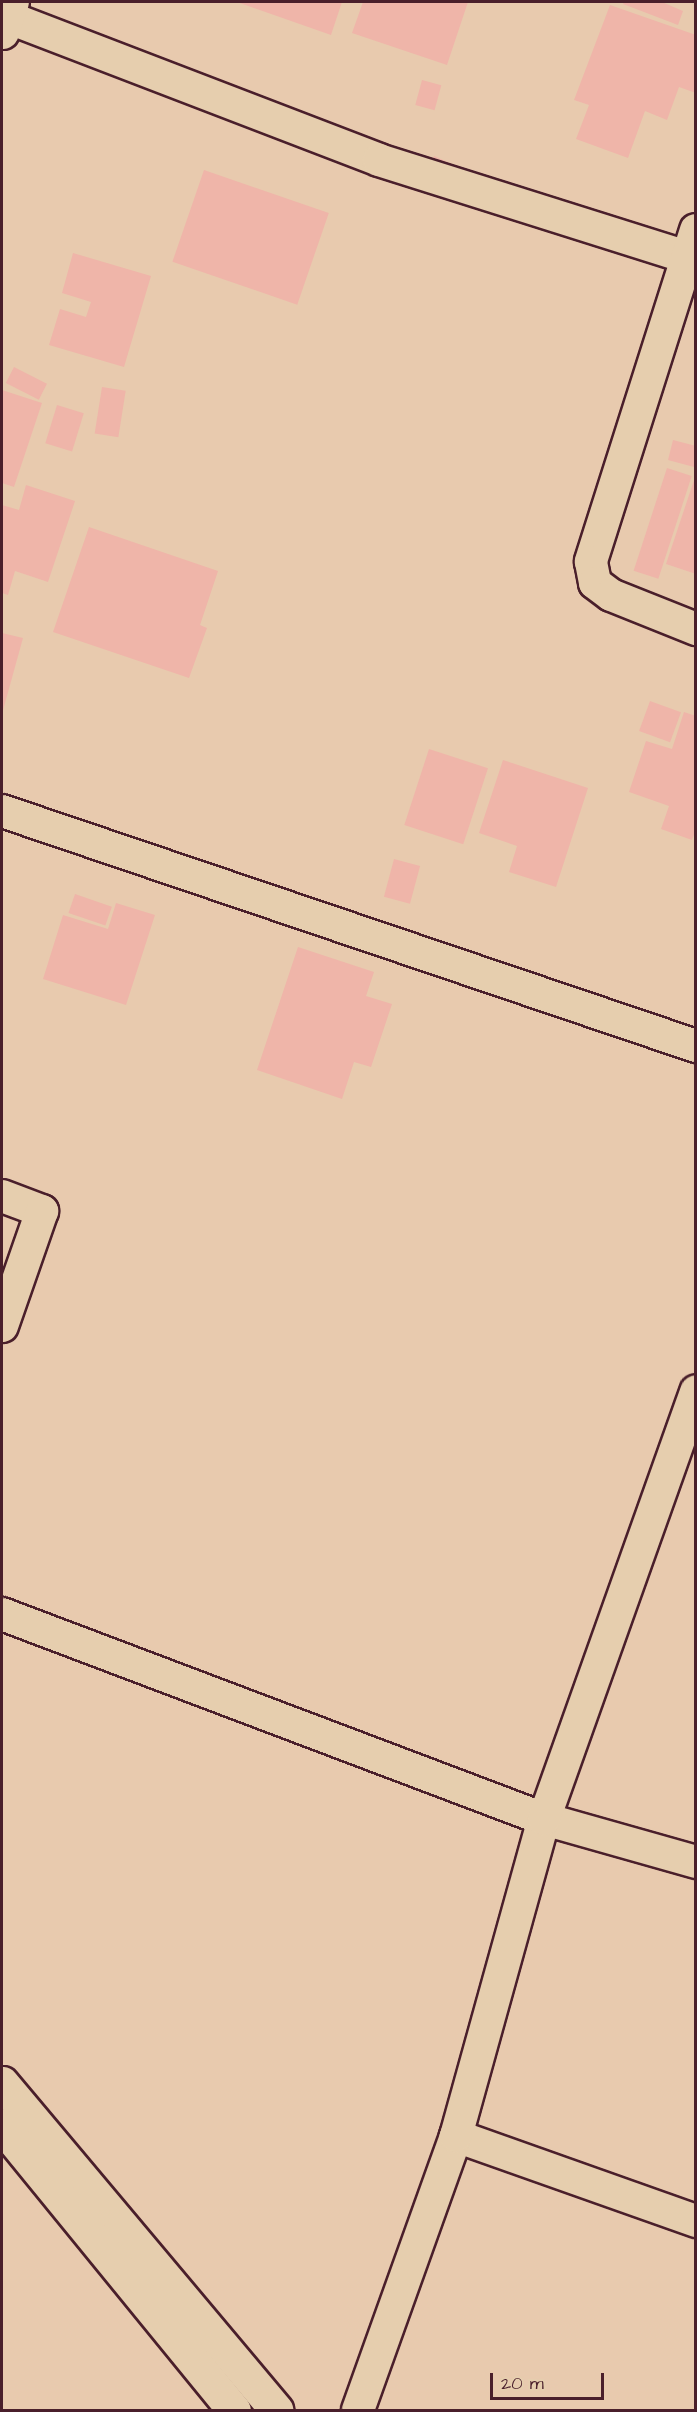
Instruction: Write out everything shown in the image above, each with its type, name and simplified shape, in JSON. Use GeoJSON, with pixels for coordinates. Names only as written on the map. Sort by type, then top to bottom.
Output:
{"type":"FeatureCollection","features":[{"type":"Feature","properties":{"kind":"street"},"geometry":{"type":"LineString","coordinates":[[7,17],[379,160],[691,243],[591,562],[595,583],[611,595],[696,629]]}},
{"type":"Feature","properties":{"kind":"street"},"geometry":{"type":"LineString","coordinates":[[2,811],[696,1046]]}},
{"type":"Feature","properties":{"kind":"street"},"geometry":{"type":"LineString","coordinates":[[2,1196],[42,1211],[2,1326]]}},
{"type":"Feature","properties":{"kind":"street"},"geometry":{"type":"LineString","coordinates":[[358,2410],[456,2136],[544,1820],[696,1390]]}},
{"type":"Feature","properties":{"kind":"street"},"geometry":{"type":"LineString","coordinates":[[2,1614],[544,1820],[696,1862]]}},
{"type":"Feature","properties":{"kind":"street"},"geometry":{"type":"LineString","coordinates":[[2,2083],[276,2410]]}},
{"type":"Feature","properties":{"kind":"street"},"geometry":{"type":"LineString","coordinates":[[2,2126],[234,2410]]}},
{"type":"Feature","properties":{"kind":"street"},"geometry":{"type":"LineString","coordinates":[[456,2136],[696,2221]]}},
{"type":"Feature","properties":{"kind":"building"},"geometry":{"type":"Polygon","coordinates":[[[237,2],[342,2],[331,35],[237,2]]]}},
{"type":"Feature","properties":{"kind":"building"},"geometry":{"type":"Polygon","coordinates":[[[363,2],[468,2],[447,65],[352,33],[363,2]]]}},
{"type":"Feature","properties":{"kind":"building"},"geometry":{"type":"Polygon","coordinates":[[[624,2],[662,2],[683,11],[678,25],[623,4],[624,2]]]}},
{"type":"Feature","properties":{"kind":"building"},"geometry":{"type":"Polygon","coordinates":[[[610,5],[696,35],[696,93],[679,87],[667,120],[645,111],[628,158],[576,139],[589,105],[574,100],[610,5]]]}},
{"type":"Feature","properties":{"kind":"building"},"geometry":{"type":"Polygon","coordinates":[[[422,80],[441,85],[435,110],[415,105],[422,80]]]}},
{"type":"Feature","properties":{"kind":"building"},"geometry":{"type":"Polygon","coordinates":[[[434,156],[456,166],[448,184],[426,174],[434,156]]]}},
{"type":"Feature","properties":{"kind":"building"},"geometry":{"type":"Polygon","coordinates":[[[204,170],[329,213],[297,305],[172,262],[204,170]]]}},
{"type":"Feature","properties":{"kind":"building"},"geometry":{"type":"Polygon","coordinates":[[[73,253],[151,276],[124,367],[49,345],[60,309],[86,317],[91,302],[62,293],[73,253]]]}},
{"type":"Feature","properties":{"kind":"building"},"geometry":{"type":"Polygon","coordinates":[[[14,367],[47,384],[39,400],[6,383],[14,367]]]}},
{"type":"Feature","properties":{"kind":"building"},"geometry":{"type":"Polygon","coordinates":[[[102,387],[126,391],[118,437],[95,433],[102,387]]]}},
{"type":"Feature","properties":{"kind":"building"},"geometry":{"type":"Polygon","coordinates":[[[2,390],[42,403],[14,487],[2,483],[2,390]]]}},
{"type":"Feature","properties":{"kind":"building"},"geometry":{"type":"Polygon","coordinates":[[[57,405],[84,413],[72,451],[45,443],[57,405]]]}},
{"type":"Feature","properties":{"kind":"building"},"geometry":{"type":"Polygon","coordinates":[[[673,440],[696,446],[694,467],[668,460],[673,440]]]}},
{"type":"Feature","properties":{"kind":"building"},"geometry":{"type":"Polygon","coordinates":[[[667,468],[692,476],[658,579],[634,571],[667,468]]]}},
{"type":"Feature","properties":{"kind":"building"},"geometry":{"type":"Polygon","coordinates":[[[696,477],[696,574],[666,564],[696,477]]]}},
{"type":"Feature","properties":{"kind":"building"},"geometry":{"type":"Polygon","coordinates":[[[26,485],[75,501],[48,582],[15,571],[8,595],[2,593],[2,505],[19,510],[26,485]]]}},
{"type":"Feature","properties":{"kind":"building"},"geometry":{"type":"Polygon","coordinates":[[[89,527],[218,571],[200,625],[207,628],[189,678],[53,632],[89,527]]]}},
{"type":"Feature","properties":{"kind":"building"},"geometry":{"type":"Polygon","coordinates":[[[2,633],[23,638],[2,714],[2,633]]]}},
{"type":"Feature","properties":{"kind":"building"},"geometry":{"type":"Polygon","coordinates":[[[650,701],[681,712],[670,742],[639,731],[650,701]]]}},
{"type":"Feature","properties":{"kind":"building"},"geometry":{"type":"Polygon","coordinates":[[[684,712],[696,716],[696,829],[692,840],[661,829],[669,806],[629,792],[646,741],[672,749],[684,712]]]}},
{"type":"Feature","properties":{"kind":"building"},"geometry":{"type":"Polygon","coordinates":[[[429,749],[488,768],[463,844],[404,825],[429,749]]]}},
{"type":"Feature","properties":{"kind":"building"},"geometry":{"type":"Polygon","coordinates":[[[503,760],[588,788],[556,887],[509,872],[517,846],[479,833],[503,760]]]}},
{"type":"Feature","properties":{"kind":"building"},"geometry":{"type":"Polygon","coordinates":[[[394,859],[420,866],[410,904],[384,897],[394,859]]]}},
{"type":"Feature","properties":{"kind":"building"},"geometry":{"type":"Polygon","coordinates":[[[75,894],[112,907],[105,926],[68,913],[75,894]]]}},
{"type":"Feature","properties":{"kind":"building"},"geometry":{"type":"Polygon","coordinates":[[[116,903],[155,915],[126,1005],[43,979],[63,915],[108,929],[116,903]]]}},
{"type":"Feature","properties":{"kind":"building"},"geometry":{"type":"Polygon","coordinates":[[[298,947],[374,972],[366,996],[392,1004],[371,1067],[354,1062],[342,1099],[257,1070],[298,947]]]}}]}
